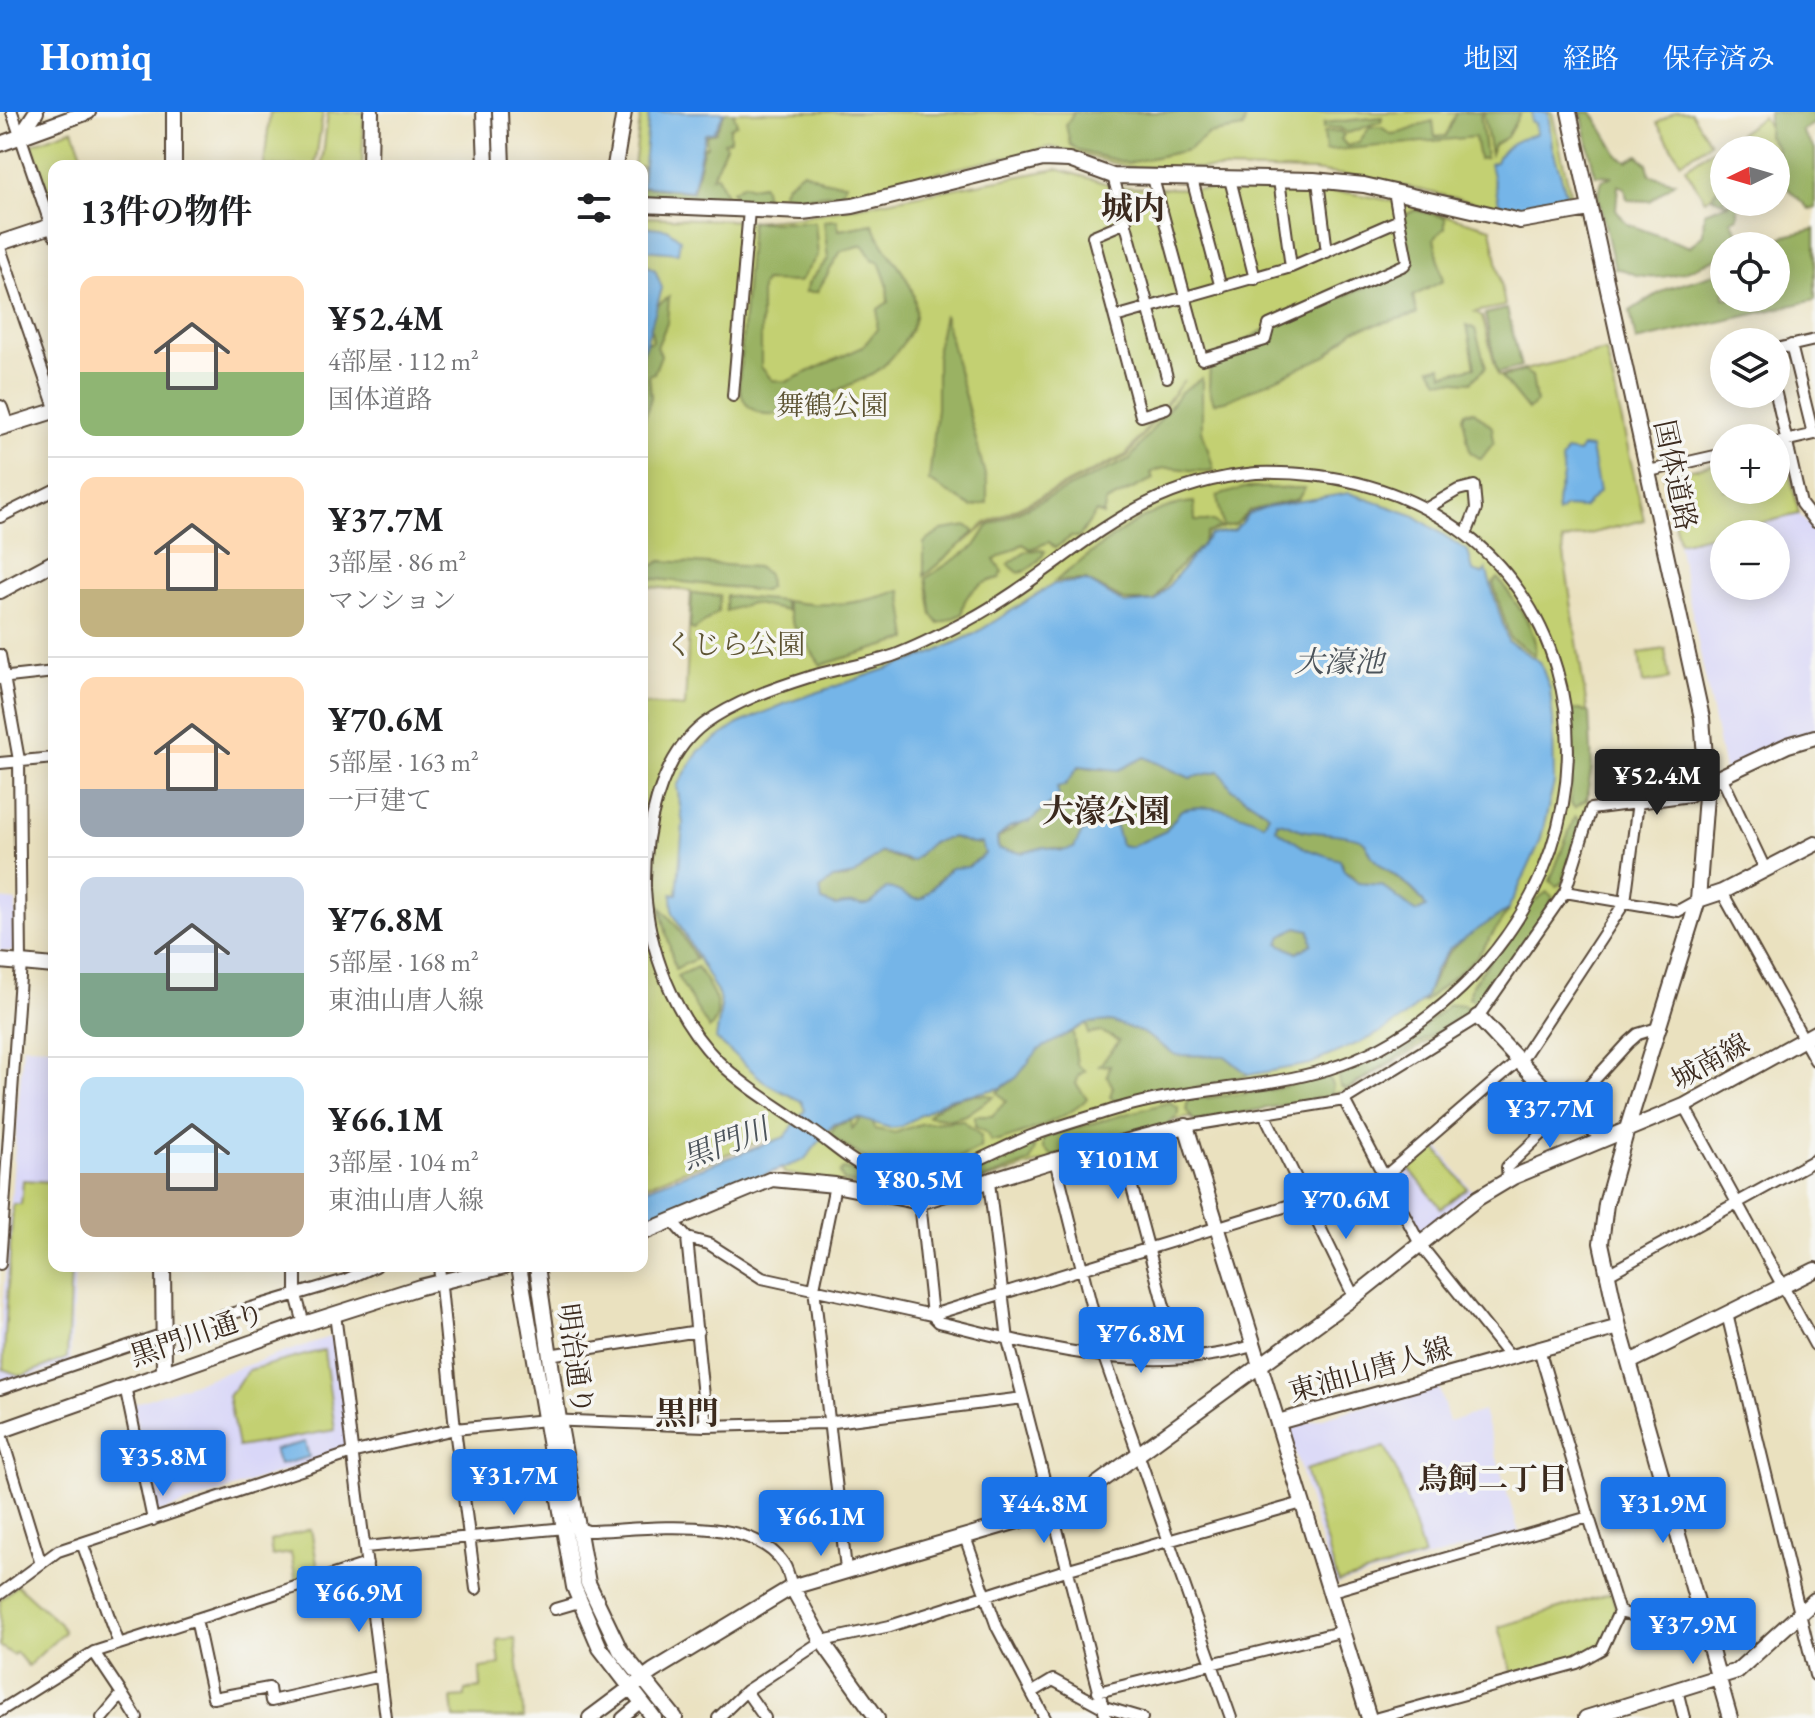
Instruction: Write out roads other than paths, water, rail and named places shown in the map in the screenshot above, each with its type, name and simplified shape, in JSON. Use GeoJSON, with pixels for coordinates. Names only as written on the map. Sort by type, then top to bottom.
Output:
{"type":"FeatureCollection","features":[{"type":"Feature","properties":{"kind":"street"},"geometry":{"type":"LineString","coordinates":[[12,112],[48,215]]}},
{"type":"Feature","properties":{"kind":"street"},"geometry":{"type":"LineString","coordinates":[[20,137],[36,112]]}},
{"type":"Feature","properties":{"kind":"street"},"geometry":{"type":"LineString","coordinates":[[0,144],[88,112]]}},
{"type":"Feature","properties":{"kind":"street"},"geometry":{"type":"LineString","coordinates":[[174,112],[174,160]]}},
{"type":"Feature","properties":{"kind":"street"},"geometry":{"type":"LineString","coordinates":[[370,160],[371,112]]}},
{"type":"Feature","properties":{"kind":"street"},"geometry":{"type":"LineString","coordinates":[[484,112],[486,160]]}},
{"type":"Feature","properties":{"kind":"street"},"geometry":{"type":"LineString","coordinates":[[500,112],[502,160]]}},
{"type":"Feature","properties":{"kind":"street"},"geometry":{"type":"LineString","coordinates":[[616,160],[624,112]]}},
{"type":"Feature","properties":{"kind":"street","name":"国体道路"},"geometry":{"type":"LineString","coordinates":[[1569,112],[1702,718],[1707,783],[1698,900],[1606,1204],[1601,1243],[1619,1327]]}},
{"type":"Feature","properties":{"kind":"street"},"geometry":{"type":"LineString","coordinates":[[648,205],[802,212],[853,206],[1043,159],[1069,160],[1113,176],[1318,181],[1394,191],[1520,221],[1589,209]]}},
{"type":"Feature","properties":{"kind":"street"},"geometry":{"type":"LineString","coordinates":[[1113,176],[1167,377]]}},
{"type":"Feature","properties":{"kind":"street"},"geometry":{"type":"LineString","coordinates":[[1153,178],[1202,359],[1265,340],[1269,325],[1404,265],[1394,191]]}},
{"type":"Feature","properties":{"kind":"street"},"geometry":{"type":"LineString","coordinates":[[1192,179],[1221,288]]}},
{"type":"Feature","properties":{"kind":"street"},"geometry":{"type":"LineString","coordinates":[[1230,179],[1255,279]]}},
{"type":"Feature","properties":{"kind":"street"},"geometry":{"type":"LineString","coordinates":[[1279,180],[1291,267]]}},
{"type":"Feature","properties":{"kind":"street"},"geometry":{"type":"LineString","coordinates":[[1318,181],[1327,252]]}},
{"type":"Feature","properties":{"kind":"street"},"geometry":{"type":"LineString","coordinates":[[733,396],[749,210]]}},
{"type":"Feature","properties":{"kind":"street"},"geometry":{"type":"LineString","coordinates":[[1115,317],[1291,267],[1399,220]]}},
{"type":"Feature","properties":{"kind":"street"},"geometry":{"type":"LineString","coordinates":[[1126,222],[1093,236],[1141,416],[1166,408]]}},
{"type":"Feature","properties":{"kind":"street"},"geometry":{"type":"LineString","coordinates":[[48,231],[0,246],[48,387]]}},
{"type":"Feature","properties":{"kind":"street"},"geometry":{"type":"LineString","coordinates":[[1790,440],[1814,434],[1791,345],[1815,340]]}},
{"type":"Feature","properties":{"kind":"street"},"geometry":{"type":"LineString","coordinates":[[0,408],[3,427],[48,413]]}},
{"type":"Feature","properties":{"kind":"street"},"geometry":{"type":"LineString","coordinates":[[1649,471],[1710,457]]}},
{"type":"Feature","properties":{"kind":"street"},"geometry":{"type":"LineString","coordinates":[[1790,470],[1801,504],[1815,522]]}},
{"type":"Feature","properties":{"kind":"street"},"geometry":{"type":"LineString","coordinates":[[648,843],[650,827],[673,761],[701,726],[752,698],[919,645],[1008,598],[1137,506],[1181,487],[1227,476],[1310,473],[1337,477],[1401,497],[1465,534],[1510,576],[1540,621],[1561,682],[1568,759],[1562,814],[1538,884],[1512,927],[1484,964],[1428,1017],[1374,1052],[1330,1070],[1269,1084],[1127,1106],[1045,1131],[946,1173],[922,1179],[874,1172],[745,1087],[691,1029],[661,966],[649,924],[648,902]]}},
{"type":"Feature","properties":{"kind":"street"},"geometry":{"type":"LineString","coordinates":[[1429,507],[1458,490],[1474,486],[1476,509],[1467,532]]}},
{"type":"Feature","properties":{"kind":"street"},"geometry":{"type":"LineString","coordinates":[[0,517],[48,493]]}},
{"type":"Feature","properties":{"kind":"street"},"geometry":{"type":"LineString","coordinates":[[0,591],[48,565]]}},
{"type":"Feature","properties":{"kind":"street"},"geometry":{"type":"LineString","coordinates":[[0,655],[19,760],[21,963],[0,1264]]}},
{"type":"Feature","properties":{"kind":"street"},"geometry":{"type":"LineString","coordinates":[[2,677],[48,673]]}},
{"type":"Feature","properties":{"kind":"street"},"geometry":{"type":"LineString","coordinates":[[648,1231],[772,1179],[835,1185],[920,1202],[1055,1160],[1186,1126],[1344,1100],[1478,1017],[1565,892],[1591,809],[1690,796],[1707,783],[1788,745],[1815,737]]}},
{"type":"Feature","properties":{"kind":"street"},"geometry":{"type":"LineString","coordinates":[[0,763],[48,758]]}},
{"type":"Feature","properties":{"kind":"street"},"geometry":{"type":"LineString","coordinates":[[1722,778],[1765,869]]}},
{"type":"Feature","properties":{"kind":"street"},"geometry":{"type":"LineString","coordinates":[[672,1221],[687,1238],[709,1244],[762,1278],[932,1315],[1385,1176],[1519,1062],[1625,902],[1638,802]]}},
{"type":"Feature","properties":{"kind":"street"},"geometry":{"type":"LineString","coordinates":[[1565,892],[1678,911],[1815,844]]}},
{"type":"Feature","properties":{"kind":"street"},"geometry":{"type":"LineString","coordinates":[[1722,892],[1809,1036],[1815,1060]]}},
{"type":"Feature","properties":{"kind":"street"},"geometry":{"type":"LineString","coordinates":[[0,961],[48,965]]}},
{"type":"Feature","properties":{"kind":"street"},"geometry":{"type":"LineString","coordinates":[[1478,1017],[1566,1111],[1604,1140]]}},
{"type":"Feature","properties":{"kind":"street"},"geometry":{"type":"LineString","coordinates":[[1508,1180],[1507,1167],[1566,1111],[1629,1042],[1638,1034],[1661,1027]]}},
{"type":"Feature","properties":{"kind":"street","name":"城南線"},"geometry":{"type":"LineString","coordinates":[[1261,1367],[1421,1246],[1478,1198],[1508,1180],[1684,1106],[1809,1036]]}},
{"type":"Feature","properties":{"kind":"street"},"geometry":{"type":"LineString","coordinates":[[1344,1100],[1421,1246],[1510,1357]]}},
{"type":"Feature","properties":{"kind":"street"},"geometry":{"type":"LineString","coordinates":[[1684,1106],[1815,1345]]}},
{"type":"Feature","properties":{"kind":"street"},"geometry":{"type":"LineString","coordinates":[[1264,1113],[1354,1297]]}},
{"type":"Feature","properties":{"kind":"street"},"geometry":{"type":"LineString","coordinates":[[1186,1126],[1261,1367]]}},
{"type":"Feature","properties":{"kind":"street"},"geometry":{"type":"LineString","coordinates":[[1120,1143],[1178,1358]]}},
{"type":"Feature","properties":{"kind":"street"},"geometry":{"type":"LineString","coordinates":[[1055,1160],[1104,1357],[1231,1718]]}},
{"type":"Feature","properties":{"kind":"street"},"geometry":{"type":"LineString","coordinates":[[1606,1275],[1815,1160]]}},
{"type":"Feature","properties":{"kind":"street"},"geometry":{"type":"LineString","coordinates":[[989,1182],[1008,1340],[1106,1718]]}},
{"type":"Feature","properties":{"kind":"street"},"geometry":{"type":"LineString","coordinates":[[835,1185],[814,1288],[826,1423],[846,1569]]}},
{"type":"Feature","properties":{"kind":"street"},"geometry":{"type":"LineString","coordinates":[[920,1202],[932,1315],[939,1322],[1008,1340],[1104,1357],[1178,1358],[1252,1346]]}},
{"type":"Feature","properties":{"kind":"street"},"geometry":{"type":"LineString","coordinates":[[687,1238],[706,1426]]}},
{"type":"Feature","properties":{"kind":"street"},"geometry":{"type":"LineString","coordinates":[[1630,1362],[1815,1270]]}},
{"type":"Feature","properties":{"kind":"street"},"geometry":{"type":"LineString","coordinates":[[163,1272],[164,1372]]}},
{"type":"Feature","properties":{"kind":"street"},"geometry":{"type":"LineString","coordinates":[[296,1272],[296,1295],[304,1324]]}},
{"type":"Feature","properties":{"kind":"street"},"geometry":{"type":"LineString","coordinates":[[0,1389],[359,1272]]}},
{"type":"Feature","properties":{"kind":"street"},"geometry":{"type":"LineString","coordinates":[[439,1272],[476,1589]]}},
{"type":"Feature","properties":{"kind":"street","name":"黒門川通り"},"geometry":{"type":"LineString","coordinates":[[0,1431],[304,1324],[480,1272]]}},
{"type":"Feature","properties":{"kind":"street","name":"明治通り"},"geometry":{"type":"LineString","coordinates":[[520,1272],[552,1420],[579,1602],[600,1648],[654,1718]]}},
{"type":"Feature","properties":{"kind":"street","name":"明治通り"},"geometry":{"type":"LineString","coordinates":[[538,1272],[549,1355],[552,1420]]}},
{"type":"Feature","properties":{"kind":"street"},"geometry":{"type":"LineString","coordinates":[[335,1314],[355,1452],[386,1718]]}},
{"type":"Feature","properties":{"kind":"street"},"geometry":{"type":"LineString","coordinates":[[1727,1314],[1815,1675]]}},
{"type":"Feature","properties":{"kind":"street"},"geometry":{"type":"LineString","coordinates":[[1619,1327],[1730,1718]]}},
{"type":"Feature","properties":{"kind":"street","name":"東油山唐人線"},"geometry":{"type":"LineString","coordinates":[[590,1718],[642,1679],[792,1587],[1052,1511],[1094,1490],[1261,1367],[1278,1422],[1619,1327]]}},
{"type":"Feature","properties":{"kind":"street"},"geometry":{"type":"LineString","coordinates":[[549,1355],[698,1331]]}},
{"type":"Feature","properties":{"kind":"street"},"geometry":{"type":"LineString","coordinates":[[1378,1718],[1577,1663],[1602,1649],[1619,1612],[1539,1349]]}},
{"type":"Feature","properties":{"kind":"street"},"geometry":{"type":"LineString","coordinates":[[125,1386],[153,1520]]}},
{"type":"Feature","properties":{"kind":"street"},"geometry":{"type":"LineString","coordinates":[[0,1594],[40,1561],[82,1543],[355,1452],[455,1429],[552,1420],[706,1426],[826,1423],[1023,1398]]}},
{"type":"Feature","properties":{"kind":"street"},"geometry":{"type":"LineString","coordinates":[[1278,1422],[1369,1718]]}},
{"type":"Feature","properties":{"kind":"street"},"geometry":{"type":"LineString","coordinates":[[0,1431],[40,1561]]}},
{"type":"Feature","properties":{"kind":"street"},"geometry":{"type":"LineString","coordinates":[[718,1718],[746,1691],[822,1641],[890,1626],[1069,1569],[1302,1503]]}},
{"type":"Feature","properties":{"kind":"street"},"geometry":{"type":"LineString","coordinates":[[1332,1591],[1589,1517]]}},
{"type":"Feature","properties":{"kind":"street"},"geometry":{"type":"LineString","coordinates":[[365,1547],[570,1528],[588,1531],[691,1528],[746,1535],[762,1543],[785,1564],[792,1587],[822,1641],[877,1718]]}},
{"type":"Feature","properties":{"kind":"street","name":"明治通り"},"geometry":{"type":"LineString","coordinates":[[570,1528],[597,1606],[620,1650],[675,1718]]}},
{"type":"Feature","properties":{"kind":"street"},"geometry":{"type":"LineString","coordinates":[[965,1537],[997,1627],[1045,1718]]}},
{"type":"Feature","properties":{"kind":"street"},"geometry":{"type":"LineString","coordinates":[[82,1543],[119,1644]]}},
{"type":"Feature","properties":{"kind":"street"},"geometry":{"type":"LineString","coordinates":[[0,1711],[94,1652],[367,1564]]}},
{"type":"Feature","properties":{"kind":"street"},"geometry":{"type":"LineString","coordinates":[[1592,1717],[1737,1671],[1815,1600]]}},
{"type":"Feature","properties":{"kind":"street"},"geometry":{"type":"LineString","coordinates":[[555,1609],[579,1602]]}},
{"type":"Feature","properties":{"kind":"street"},"geometry":{"type":"LineString","coordinates":[[1619,1612],[1707,1634]]}},
{"type":"Feature","properties":{"kind":"street"},"geometry":{"type":"LineString","coordinates":[[196,1619],[213,1698],[269,1688],[271,1701],[381,1676]]}},
{"type":"Feature","properties":{"kind":"street"},"geometry":{"type":"LineString","coordinates":[[1098,1692],[1344,1631]]}},
{"type":"Feature","properties":{"kind":"street"},"geometry":{"type":"LineString","coordinates":[[94,1652],[139,1717]]}},
{"type":"Feature","properties":{"kind":"street"},"geometry":{"type":"LineString","coordinates":[[1033,1692],[1053,1680],[1101,1706],[1142,1718]]}},
{"type":"Feature","properties":{"kind":"street"},"geometry":{"type":"LineString","coordinates":[[1677,1690],[1684,1718]]}},
{"type":"Feature","properties":{"kind":"street"},"geometry":{"type":"LineString","coordinates":[[746,1691],[765,1718]]}},
{"type":"Feature","properties":{"kind":"street"},"geometry":{"type":"LineString","coordinates":[[102,1718],[122,1694]]}},
{"type":"Feature","properties":{"kind":"street"},"geometry":{"type":"LineString","coordinates":[[622,1718],[640,1703]]}},
{"type":"Feature","properties":{"kind":"water"},"geometry":{"type":"Polygon","coordinates":[[[649,112],[724,112],[714,132],[705,134],[692,191],[648,187],[648,160],[644,160],[649,112]]]}},
{"type":"Feature","properties":{"kind":"water"},"geometry":{"type":"Polygon","coordinates":[[[1532,112],[1548,112],[1552,146],[1567,196],[1562,201],[1513,209],[1499,203],[1490,164],[1496,162],[1502,151],[1512,143],[1537,134],[1535,123],[1531,122],[1532,112]]]}},
{"type":"Feature","properties":{"kind":"water"},"geometry":{"type":"Polygon","coordinates":[[[648,227],[667,229],[680,239],[678,253],[648,250],[648,227]]]}},
{"type":"Feature","properties":{"kind":"water"},"geometry":{"type":"Polygon","coordinates":[[[648,266],[655,270],[662,288],[648,336],[648,266]]]}},
{"type":"Feature","properties":{"kind":"water"},"geometry":{"type":"Polygon","coordinates":[[[1582,447],[1591,448],[1599,492],[1583,508],[1565,507],[1558,513],[1557,499],[1563,474],[1561,460],[1566,451],[1578,453],[1582,447]]]}},
{"type":"Feature","properties":{"kind":"water","name":"大濠池"},"geometry":{"type":"Polygon","coordinates":[[[1349,493],[1413,515],[1468,551],[1473,571],[1482,574],[1486,569],[1508,641],[1540,662],[1550,689],[1553,721],[1554,783],[1540,842],[1507,910],[1450,948],[1435,970],[1425,998],[1405,1017],[1372,1037],[1310,1064],[1249,1075],[1225,1056],[1176,1055],[1143,1033],[1111,1021],[1087,1023],[1038,1050],[1017,1077],[1001,1088],[948,1099],[900,1127],[890,1128],[858,1118],[834,1124],[804,1160],[648,1219],[648,1188],[785,1137],[805,1110],[801,1101],[767,1084],[716,1039],[721,1006],[718,994],[673,913],[672,894],[677,894],[683,824],[677,786],[699,751],[738,724],[789,702],[931,654],[974,634],[1054,584],[1087,581],[1125,604],[1156,601],[1210,535],[1235,530],[1248,514],[1266,507],[1349,493]],[[1144,757],[1119,770],[1079,766],[1065,785],[1057,787],[1059,796],[1030,821],[1010,827],[997,838],[998,849],[1022,853],[1044,847],[1062,851],[1074,848],[1082,832],[1111,824],[1116,827],[1121,845],[1131,847],[1166,831],[1181,810],[1191,808],[1224,810],[1264,824],[1269,814],[1233,790],[1219,771],[1190,778],[1144,757]],[[1277,822],[1276,829],[1306,849],[1340,860],[1344,871],[1358,883],[1381,885],[1416,912],[1426,907],[1410,887],[1375,860],[1362,840],[1303,830],[1277,822]],[[953,837],[932,842],[912,861],[881,852],[854,875],[833,879],[820,889],[822,901],[836,906],[867,905],[886,888],[922,899],[951,868],[968,867],[985,854],[982,843],[972,844],[953,837]],[[1297,927],[1281,937],[1278,943],[1297,953],[1312,944],[1310,930],[1297,927]]]}},
{"type":"Feature","properties":{"kind":"water"},"geometry":{"type":"Polygon","coordinates":[[[305,1442],[309,1457],[279,1465],[274,1450],[305,1442]]]}},
{"type":"Feature","properties":{"kind":"district","name":"城内"},"geometry":{"type":"Point","coordinates":[1133,208]}},
{"type":"Feature","properties":{"kind":"district","name":"大濠公園"},"geometry":{"type":"Point","coordinates":[1106,811]}},
{"type":"Feature","properties":{"kind":"district","name":"黒門"},"geometry":{"type":"Point","coordinates":[687,1413]}},
{"type":"Feature","properties":{"kind":"district","name":"鳥飼二丁目"},"geometry":{"type":"Point","coordinates":[1493,1478]}},
{"type":"Feature","properties":{"kind":"park label","name":"舞鶴公園"},"geometry":{"type":"Point","coordinates":[832,405]}},
{"type":"Feature","properties":{"kind":"park label","name":"くじら公園"},"geometry":{"type":"Point","coordinates":[735,644]}},
{"type":"Feature","properties":{"kind":"water label","name":"黒門川"},"geometry":{"type":"Point","coordinates":[725,1143]}}]}
